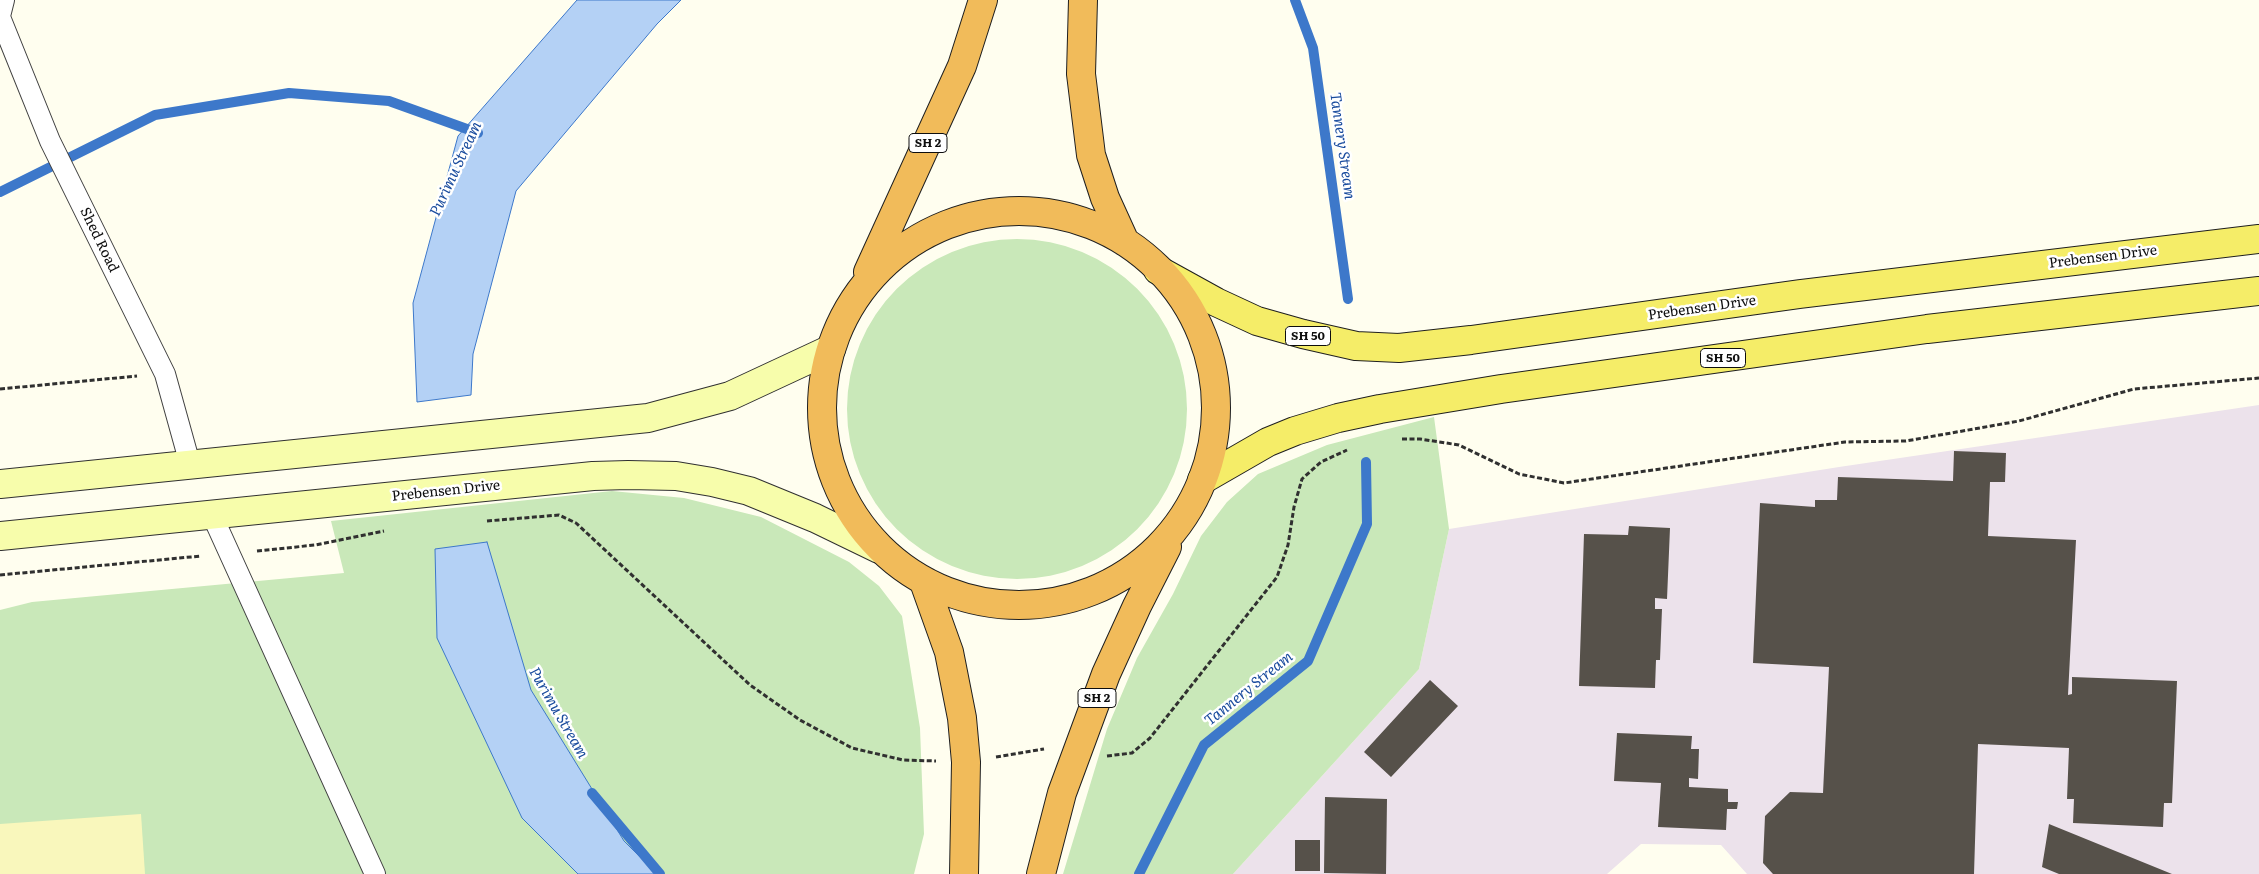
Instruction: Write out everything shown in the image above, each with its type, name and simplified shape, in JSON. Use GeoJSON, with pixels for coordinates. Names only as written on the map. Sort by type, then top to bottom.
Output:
{"type":"FeatureCollection","features":[{"type":"Feature","properties":{"kind":"highway","name":"SH 2"},"geometry":{"type":"LineString","coordinates":[[924,582],[878,549],[842,491],[829,460],[822,434],[822,404],[826,369],[831,350],[847,311],[863,283],[962,66],[984,0]]}},
{"type":"Feature","properties":{"kind":"highway","name":"SH 2"},"geometry":{"type":"LineString","coordinates":[[1041,874],[1062,793],[1106,674],[1137,606],[1202,480],[1215,422],[1214,380],[1209,356],[1194,317],[1181,294],[1158,270],[1125,242],[1105,198],[1091,155],[1082,74],[1083,0]]}},
{"type":"Feature","properties":{"kind":"highway"},"geometry":{"type":"LineString","coordinates":[[863,283],[900,251],[922,236],[954,222],[985,213],[1010,212],[1068,216],[1125,242]]}},
{"type":"Feature","properties":{"kind":"highway"},"geometry":{"type":"LineString","coordinates":[[924,582],[973,600],[1003,604],[1031,604],[1059,600],[1086,593],[1136,567],[1159,548],[1176,530]]}},
{"type":"Feature","properties":{"kind":"highway"},"geometry":{"type":"LineString","coordinates":[[924,582],[949,652],[962,718],[966,762],[964,874]]}},
{"type":"Feature","properties":{"kind":"main road","name":"Prebensen Drive"},"geometry":{"type":"LineString","coordinates":[[1158,270],[1216,302],[1257,321],[1356,346],[1400,348],[1481,339],[1840,289],[2259,239]]}},
{"type":"Feature","properties":{"kind":"main road","name":"SH 50"},"geometry":{"type":"LineString","coordinates":[[1202,480],[1268,442],[1295,431],[1338,418],[1380,409],[1501,389],[1927,329],[2259,291]]}},
{"type":"Feature","properties":{"kind":"main road"},"geometry":{"type":"LineString","coordinates":[[0,484],[648,418],[730,396],[831,350]]}},
{"type":"Feature","properties":{"kind":"main road","name":"Prebensen Drive"},"geometry":{"type":"LineString","coordinates":[[0,536],[593,476],[676,476],[749,491],[787,505],[878,549]]}},
{"type":"Feature","properties":{"kind":"lane"},"geometry":{"type":"LineString","coordinates":[[0,16],[4,0]]}},
{"type":"Feature","properties":{"kind":"lane","name":"Shed Road"},"geometry":{"type":"LineString","coordinates":[[0,16],[50,140],[165,374],[190,464]]}},
{"type":"Feature","properties":{"kind":"lane"},"geometry":{"type":"LineString","coordinates":[[212,515],[375,874]]}},
{"type":"Feature","properties":{"kind":"path"},"geometry":{"type":"LineString","coordinates":[[0,389],[165,374]]}},
{"type":"Feature","properties":{"kind":"path"},"geometry":{"type":"LineString","coordinates":[[1395,440],[1420,438],[1459,445],[1519,474],[1564,483],[1845,442],[1915,440],[2019,421],[2134,390],[2259,378]]}},
{"type":"Feature","properties":{"kind":"path"},"geometry":{"type":"LineString","coordinates":[[483,521],[559,515],[576,524],[750,685],[800,720],[852,748],[903,760],[966,762],[1050,748],[1077,750],[1110,756],[1132,753],[1150,738],[1277,577],[1288,545],[1294,507],[1302,479],[1321,462],[1351,448]]}},
{"type":"Feature","properties":{"kind":"path"},"geometry":{"type":"LineString","coordinates":[[0,575],[315,545],[386,530]]}},
{"type":"Feature","properties":{"kind":"shaded area"},"geometry":{"type":"Polygon","coordinates":[[[2259,405],[2259,874],[1747,874],[1721,845],[1641,844],[1607,874],[1233,874],[1419,669],[1449,529],[1839,467],[2259,405]]]}},
{"type":"Feature","properties":{"kind":"green space"},"geometry":{"type":"Polygon","coordinates":[[[1017,239],[1050,243],[1082,252],[1111,268],[1137,289],[1158,315],[1174,344],[1183,376],[1187,409],[1183,442],[1174,474],[1158,503],[1137,529],[1111,550],[1082,566],[1050,575],[1017,579],[984,575],[952,566],[923,550],[897,529],[876,503],[860,474],[851,442],[847,409],[851,376],[860,344],[876,315],[897,289],[923,268],[952,252],[984,243],[1017,239]]]}},
{"type":"Feature","properties":{"kind":"green space"},"geometry":{"type":"Polygon","coordinates":[[[1434,417],[1449,529],[1419,669],[1233,874],[1063,874],[1107,729],[1137,658],[1173,594],[1201,536],[1227,502],[1258,474],[1327,445],[1434,417]]]}},
{"type":"Feature","properties":{"kind":"green space"},"geometry":{"type":"Polygon","coordinates":[[[612,491],[684,498],[761,517],[849,562],[879,586],[902,616],[920,728],[924,834],[914,874],[0,874],[0,610],[32,602],[344,573],[331,521],[612,491]]]}},
{"type":"Feature","properties":{"kind":"sand"},"geometry":{"type":"Polygon","coordinates":[[[141,814],[145,874],[0,874],[0,824],[141,814]]]}},
{"type":"Feature","properties":{"kind":"water"},"geometry":{"type":"Polygon","coordinates":[[[577,0],[681,0],[657,24],[516,191],[473,354],[471,395],[417,402],[413,303],[458,136],[577,0]]]}},
{"type":"Feature","properties":{"kind":"water"},"geometry":{"type":"Polygon","coordinates":[[[487,542],[531,690],[624,841],[657,874],[578,874],[522,818],[437,638],[435,549],[487,542]]]}},
{"type":"Feature","properties":{"kind":"building"},"geometry":{"type":"Polygon","coordinates":[[[1954,451],[2006,453],[2005,482],[1990,482],[1988,536],[2076,540],[2068,695],[2072,694],[2072,677],[2177,681],[2172,803],[2164,803],[2163,827],[2073,823],[2074,799],[2067,799],[2069,748],[1978,744],[1974,874],[1773,874],[1763,863],[1765,816],[1790,792],[1823,793],[1829,667],[1753,663],[1760,503],[1815,507],[1815,500],[1837,500],[1838,477],[1953,481],[1954,451]]]}},
{"type":"Feature","properties":{"kind":"building"},"geometry":{"type":"Polygon","coordinates":[[[1629,526],[1670,528],[1667,599],[1655,598],[1655,609],[1662,609],[1660,660],[1656,660],[1655,688],[1579,686],[1584,534],[1628,535],[1629,526]]]}},
{"type":"Feature","properties":{"kind":"building"},"geometry":{"type":"Polygon","coordinates":[[[1430,680],[1458,706],[1391,777],[1364,752],[1430,680]]]}},
{"type":"Feature","properties":{"kind":"building"},"geometry":{"type":"Polygon","coordinates":[[[1617,733],[1692,736],[1691,749],[1699,749],[1698,779],[1689,778],[1689,787],[1728,789],[1728,802],[1738,802],[1737,809],[1727,809],[1726,830],[1658,827],[1661,783],[1614,781],[1617,733]]]}},
{"type":"Feature","properties":{"kind":"building"},"geometry":{"type":"Polygon","coordinates":[[[1325,797],[1387,799],[1386,874],[1324,873],[1325,797]]]}},
{"type":"Feature","properties":{"kind":"building"},"geometry":{"type":"Polygon","coordinates":[[[2049,824],[2172,874],[2059,874],[2042,867],[2049,824]]]}},
{"type":"Feature","properties":{"kind":"building"},"geometry":{"type":"Polygon","coordinates":[[[1295,840],[1320,840],[1320,871],[1295,871],[1295,840]]]}},
{"type":"Feature","properties":{"kind":"waterway","name":"Tannery Stream"},"geometry":{"type":"LineString","coordinates":[[1295,0],[1313,48],[1348,299]]}},
{"type":"Feature","properties":{"kind":"waterway"},"geometry":{"type":"LineString","coordinates":[[0,192],[155,115],[289,93],[389,101],[478,133]]}},
{"type":"Feature","properties":{"kind":"waterway","name":"Tannery Stream"},"geometry":{"type":"LineString","coordinates":[[1139,874],[1204,745],[1308,661],[1367,524],[1366,462]]}},
{"type":"Feature","properties":{"kind":"waterway","name":"Purimu Stream"},"geometry":{"type":"LineString","coordinates":[[592,793],[660,874]]}}]}
